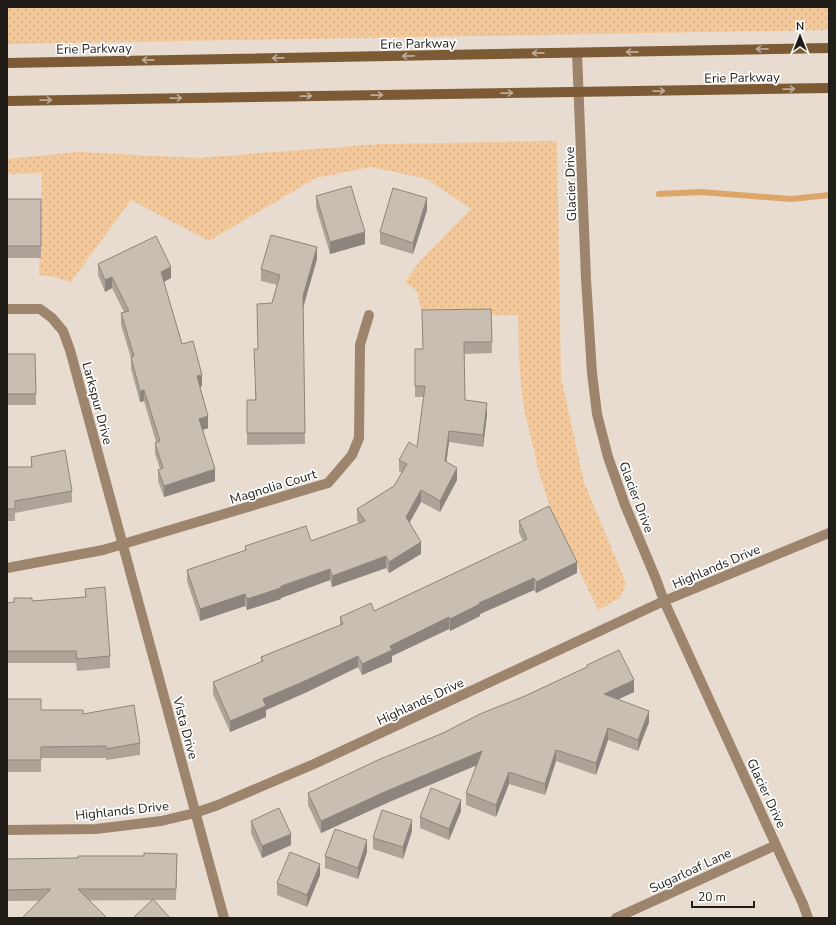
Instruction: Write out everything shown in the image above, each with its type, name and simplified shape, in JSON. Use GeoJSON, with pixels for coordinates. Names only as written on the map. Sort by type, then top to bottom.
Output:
{"type":"FeatureCollection","features":[{"type":"Feature","properties":{"kind":"main road","name":"Erie Parkway"},"geometry":{"type":"LineString","coordinates":[[7,63],[829,48]]}},
{"type":"Feature","properties":{"kind":"main road","name":"Erie Parkway"},"geometry":{"type":"LineString","coordinates":[[7,101],[829,88]]}},
{"type":"Feature","properties":{"kind":"street","name":"Glacier Drive"},"geometry":{"type":"LineString","coordinates":[[577,53],[586,279],[592,373],[597,414],[608,457],[625,505],[664,601],[803,904],[808,918]]}},
{"type":"Feature","properties":{"kind":"street","name":"Larkspur Drive"},"geometry":{"type":"LineString","coordinates":[[7,309],[40,309],[52,318],[63,331],[70,350],[123,544]]}},
{"type":"Feature","properties":{"kind":"street","name":"Magnolia Court"},"geometry":{"type":"LineString","coordinates":[[7,568],[78,555],[123,544],[328,483],[352,455],[359,438],[360,345],[369,315]]}},
{"type":"Feature","properties":{"kind":"street","name":"Highlands Drive"},"geometry":{"type":"LineString","coordinates":[[7,830],[96,829],[161,821],[195,813],[218,805],[314,764],[664,601],[829,533]]}},
{"type":"Feature","properties":{"kind":"street","name":"Vista Drive"},"geometry":{"type":"LineString","coordinates":[[123,544],[224,918]]}},
{"type":"Feature","properties":{"kind":"street","name":"Sugarloaf Lane"},"geometry":{"type":"LineString","coordinates":[[616,918],[776,845]]}},
{"type":"Feature","properties":{"kind":"shaded area"},"geometry":{"type":"Polygon","coordinates":[[[7,7],[829,7],[829,30],[7,44],[7,7]]]}},
{"type":"Feature","properties":{"kind":"shaded area"},"geometry":{"type":"Polygon","coordinates":[[[557,141],[561,377],[584,482],[626,583],[620,598],[598,610],[551,511],[539,472],[523,404],[519,359],[518,315],[422,315],[417,291],[405,282],[420,261],[471,209],[427,179],[371,167],[316,178],[209,241],[131,200],[71,282],[55,277],[39,275],[42,173],[7,174],[7,159],[78,152],[196,158],[380,144],[557,141]]]}},
{"type":"Feature","properties":{"kind":"building"},"geometry":{"type":"Polygon","coordinates":[[[351,186],[365,232],[330,242],[316,196],[351,186]]]}},
{"type":"Feature","properties":{"kind":"building"},"geometry":{"type":"Polygon","coordinates":[[[393,188],[427,198],[413,243],[380,232],[393,188]]]}},
{"type":"Feature","properties":{"kind":"building"},"geometry":{"type":"Polygon","coordinates":[[[7,199],[41,199],[41,246],[7,246],[7,199]]]}},
{"type":"Feature","properties":{"kind":"building"},"geometry":{"type":"Polygon","coordinates":[[[271,235],[317,247],[303,296],[305,433],[247,433],[247,400],[256,400],[254,349],[258,349],[257,304],[272,303],[280,275],[261,269],[271,235]]]}},
{"type":"Feature","properties":{"kind":"building"},"geometry":{"type":"Polygon","coordinates":[[[156,236],[171,267],[161,272],[182,344],[193,341],[202,375],[197,376],[208,416],[199,419],[215,469],[164,486],[158,470],[163,468],[155,443],[160,441],[144,390],[140,391],[131,357],[134,356],[121,313],[129,311],[112,277],[105,280],[98,264],[156,236]]]}},
{"type":"Feature","properties":{"kind":"building"},"geometry":{"type":"Polygon","coordinates":[[[491,309],[492,342],[464,342],[465,400],[487,403],[483,435],[449,431],[445,461],[457,468],[440,501],[421,490],[406,517],[421,542],[389,562],[386,556],[332,576],[330,569],[281,586],[281,588],[247,599],[245,594],[200,609],[187,570],[246,550],[245,546],[306,526],[311,541],[365,521],[357,509],[394,486],[407,464],[399,460],[409,442],[417,447],[425,386],[415,386],[415,349],[423,349],[422,310],[491,309]]]}},
{"type":"Feature","properties":{"kind":"building"},"geometry":{"type":"Polygon","coordinates":[[[7,354],[35,354],[36,394],[7,394],[7,354]]]}},
{"type":"Feature","properties":{"kind":"building"},"geometry":{"type":"Polygon","coordinates":[[[65,450],[72,491],[15,501],[15,509],[7,509],[7,467],[32,467],[31,457],[65,450]]]}},
{"type":"Feature","properties":{"kind":"building"},"geometry":{"type":"Polygon","coordinates":[[[549,506],[577,562],[536,582],[534,578],[479,603],[480,604],[450,619],[449,617],[390,646],[392,650],[362,664],[358,656],[263,699],[266,706],[230,721],[213,682],[263,661],[261,657],[343,624],[340,617],[371,603],[374,611],[527,539],[519,521],[549,506]]]}},
{"type":"Feature","properties":{"kind":"building"},"geometry":{"type":"Polygon","coordinates":[[[105,587],[110,656],[77,659],[76,651],[7,651],[7,603],[14,602],[14,598],[32,598],[32,601],[86,597],[85,589],[105,587]]]}},
{"type":"Feature","properties":{"kind":"building"},"geometry":{"type":"Polygon","coordinates":[[[619,650],[634,680],[604,694],[649,711],[638,740],[608,728],[596,763],[556,750],[545,784],[509,772],[496,805],[466,793],[482,751],[389,790],[321,821],[308,793],[378,760],[443,733],[480,714],[525,696],[587,667],[587,665],[619,650]]]}},
{"type":"Feature","properties":{"kind":"building"},"geometry":{"type":"Polygon","coordinates":[[[7,699],[41,699],[41,710],[83,710],[83,714],[134,705],[140,743],[106,749],[106,746],[41,747],[41,760],[7,760],[7,699]]]}},
{"type":"Feature","properties":{"kind":"building"},"geometry":{"type":"Polygon","coordinates":[[[431,788],[461,800],[449,829],[420,817],[431,788]]]}},
{"type":"Feature","properties":{"kind":"building"},"geometry":{"type":"Polygon","coordinates":[[[279,808],[291,834],[262,846],[251,821],[279,808]]]}},
{"type":"Feature","properties":{"kind":"building"},"geometry":{"type":"Polygon","coordinates":[[[382,810],[412,820],[403,847],[373,838],[382,810]]]}},
{"type":"Feature","properties":{"kind":"building"},"geometry":{"type":"Polygon","coordinates":[[[335,829],[367,840],[358,868],[325,856],[335,829]]]}},
{"type":"Feature","properties":{"kind":"building"},"geometry":{"type":"Polygon","coordinates":[[[290,852],[320,864],[307,895],[277,883],[290,852]]]}},
{"type":"Feature","properties":{"kind":"building"},"geometry":{"type":"Polygon","coordinates":[[[144,853],[177,854],[176,889],[78,889],[107,918],[22,918],[51,889],[7,890],[7,859],[78,858],[78,856],[144,856],[144,853]]]}},
{"type":"Feature","properties":{"kind":"building"},"geometry":{"type":"Polygon","coordinates":[[[153,899],[170,918],[133,918],[153,899]]]}},
{"type":"Feature","properties":{"kind":"waterway"},"geometry":{"type":"LineString","coordinates":[[659,194],[701,192],[791,199],[829,195]]}}]}
